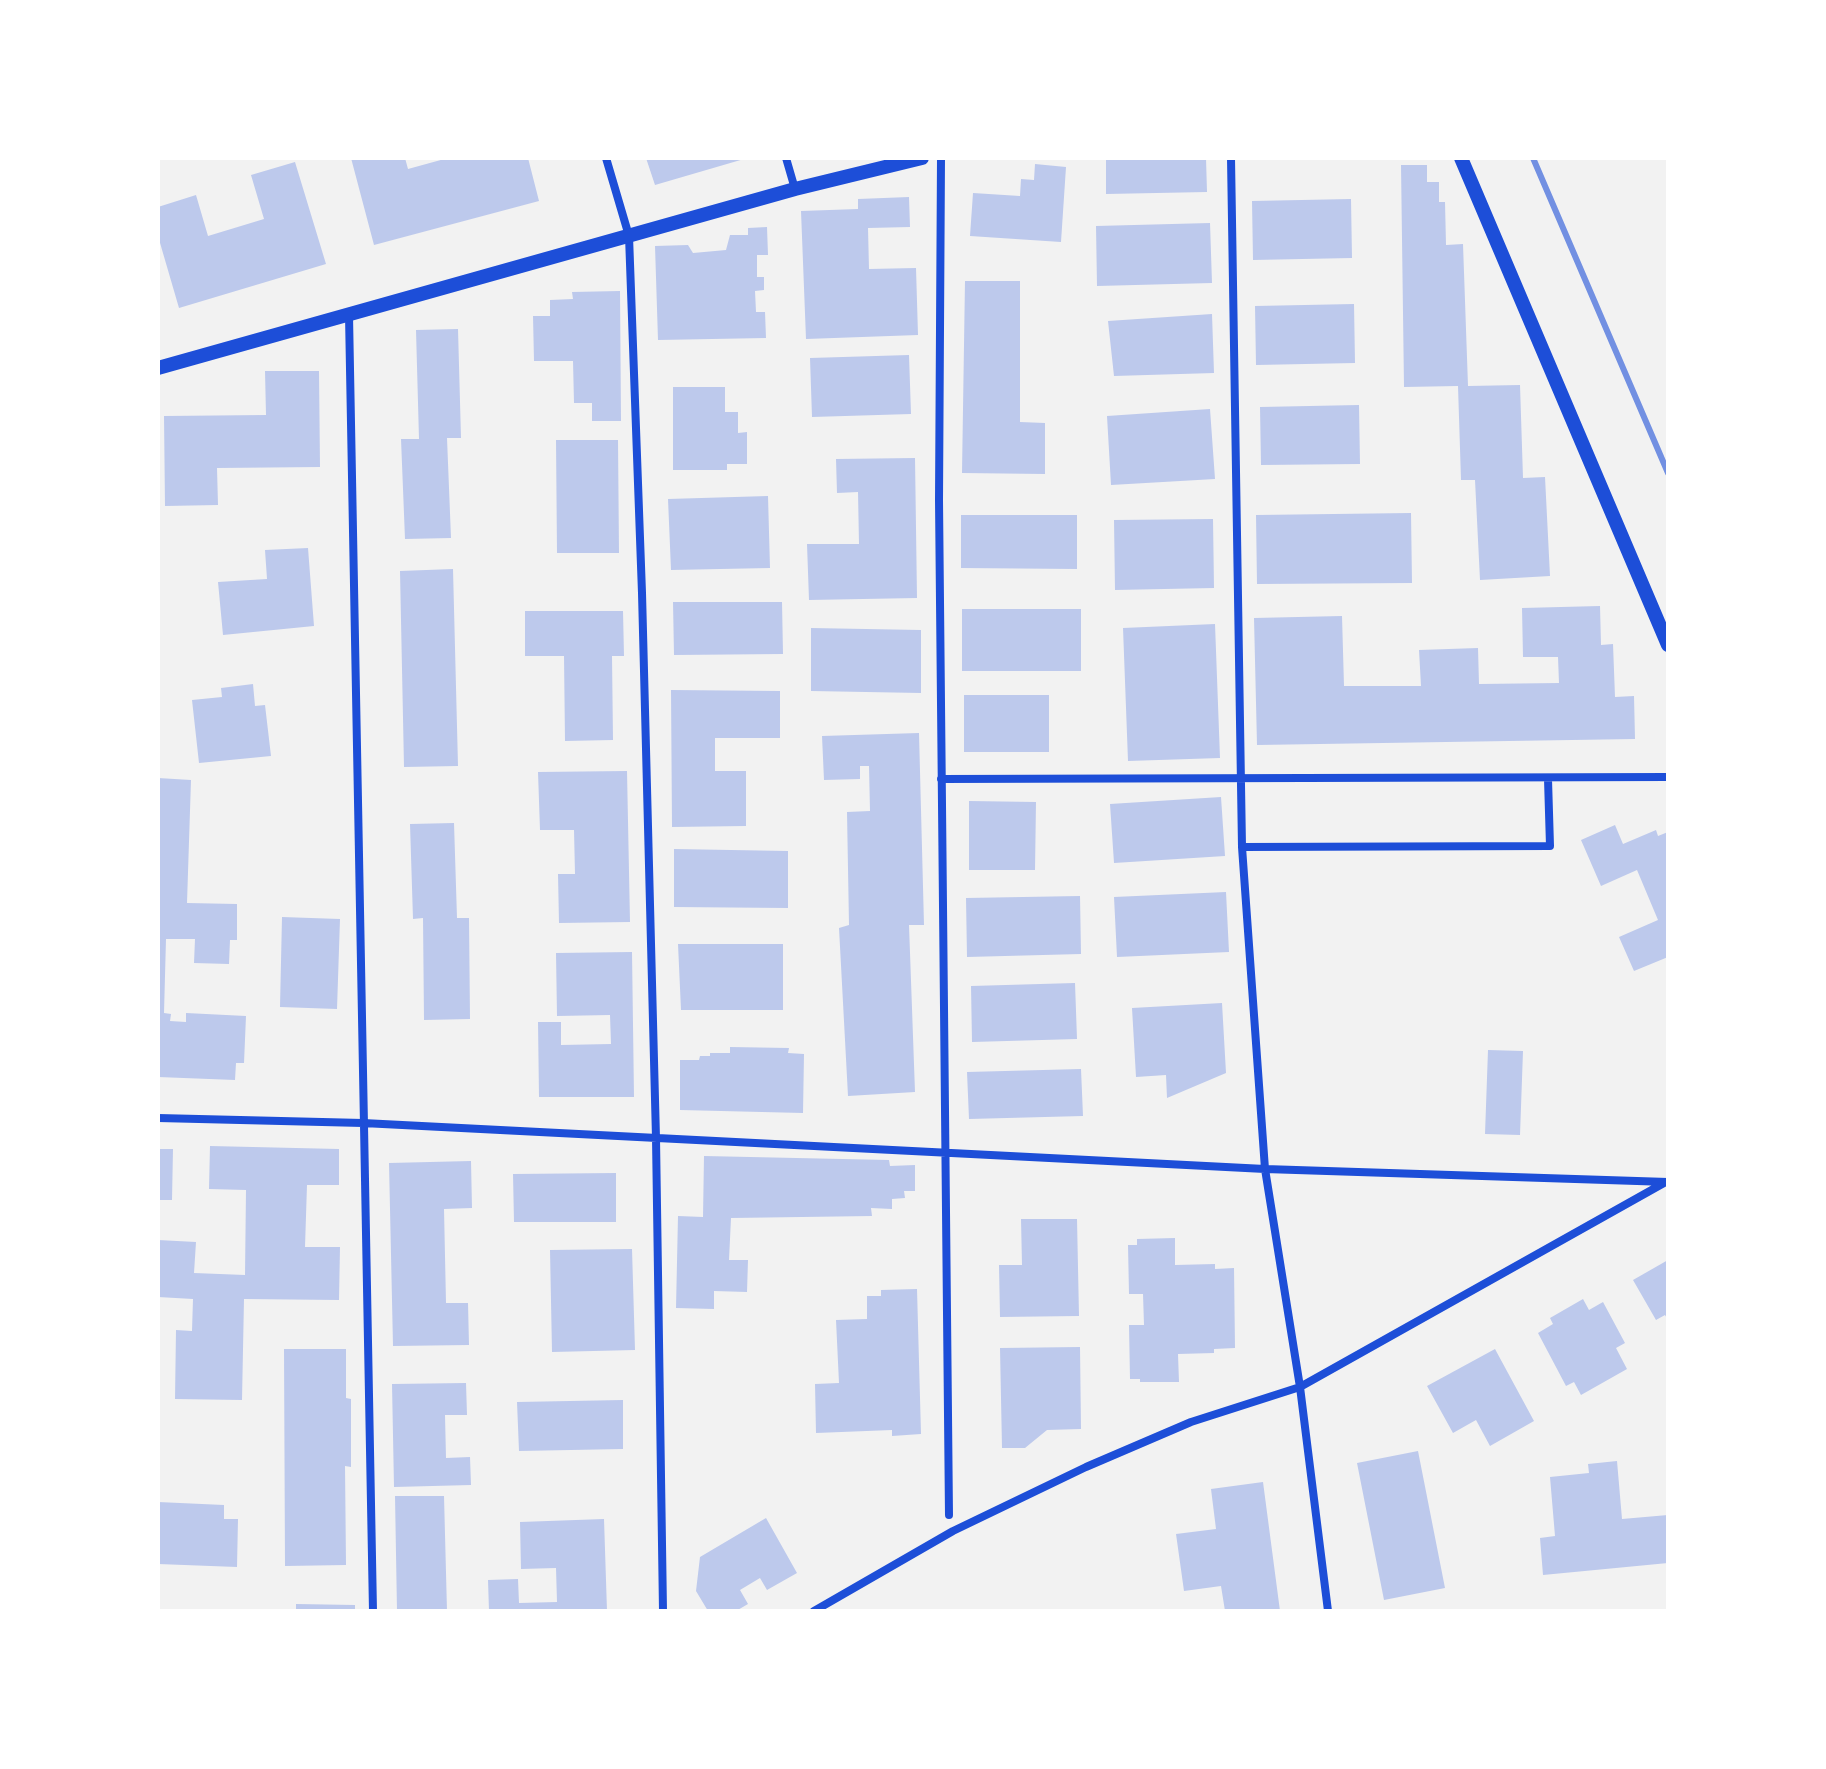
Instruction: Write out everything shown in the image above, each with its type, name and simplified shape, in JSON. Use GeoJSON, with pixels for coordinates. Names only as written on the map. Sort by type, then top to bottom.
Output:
{"type":"FeatureCollection","features":[{"type":"Feature","properties":{"kind":"street"},"geometry":{"type":"LineString","coordinates":[[606,158],[629,236],[656,1138],[663,1611]]}},
{"type":"Feature","properties":{"kind":"street"},"geometry":{"type":"LineString","coordinates":[[786,158],[795,189]]}},
{"type":"Feature","properties":{"kind":"street"},"geometry":{"type":"LineString","coordinates":[[158,368],[795,189],[922,158]]}},
{"type":"Feature","properties":{"kind":"street"},"geometry":{"type":"LineString","coordinates":[[941,158],[939,484],[949,1515]]}},
{"type":"Feature","properties":{"kind":"street"},"geometry":{"type":"LineString","coordinates":[[1231,158],[1242,847],[1265,1169],[1300,1387],[1328,1611]]}},
{"type":"Feature","properties":{"kind":"street"},"geometry":{"type":"LineString","coordinates":[[1461,158],[1668,645]]}},
{"type":"Feature","properties":{"kind":"street"},"geometry":{"type":"LineString","coordinates":[[349,315],[373,1611]]}},
{"type":"Feature","properties":{"kind":"street"},"geometry":{"type":"LineString","coordinates":[[941,779],[1668,777]]}},
{"type":"Feature","properties":{"kind":"street"},"geometry":{"type":"LineString","coordinates":[[1242,847],[1550,846],[1548,779]]}},
{"type":"Feature","properties":{"kind":"street"},"geometry":{"type":"LineString","coordinates":[[158,1118],[363,1123],[1265,1169],[1666,1182]]}},
{"type":"Feature","properties":{"kind":"street"},"geometry":{"type":"LineString","coordinates":[[814,1611],[953,1531],[1086,1467],[1191,1422],[1300,1387],[1666,1182]]}},
{"type":"Feature","properties":{"kind":"building"},"geometry":{"type":"Polygon","coordinates":[[[351,158],[405,158],[408,169],[448,158],[528,158],[539,201],[374,245],[351,158]]]}},
{"type":"Feature","properties":{"kind":"building"},"geometry":{"type":"Polygon","coordinates":[[[646,158],[744,158],[744,159],[655,185],[646,158]]]}},
{"type":"Feature","properties":{"kind":"building"},"geometry":{"type":"Polygon","coordinates":[[[1106,158],[1206,158],[1207,192],[1106,194],[1106,158]]]}},
{"type":"Feature","properties":{"kind":"building"},"geometry":{"type":"Polygon","coordinates":[[[295,162],[326,264],[179,308],[158,236],[158,207],[196,195],[208,236],[264,219],[251,175],[295,162]]]}},
{"type":"Feature","properties":{"kind":"building"},"geometry":{"type":"Polygon","coordinates":[[[1035,164],[1066,167],[1061,242],[970,236],[973,193],[1020,196],[1021,179],[1034,180],[1035,164]]]}},
{"type":"Feature","properties":{"kind":"building"},"geometry":{"type":"Polygon","coordinates":[[[1401,165],[1427,165],[1427,182],[1439,182],[1439,202],[1445,202],[1446,245],[1463,244],[1468,386],[1520,385],[1523,478],[1545,477],[1550,576],[1480,580],[1475,480],[1461,480],[1458,386],[1404,387],[1401,165]]]}},
{"type":"Feature","properties":{"kind":"building"},"geometry":{"type":"Polygon","coordinates":[[[909,197],[910,227],[868,228],[869,269],[916,268],[918,335],[806,339],[801,211],[858,209],[858,199],[909,197]]]}},
{"type":"Feature","properties":{"kind":"building"},"geometry":{"type":"Polygon","coordinates":[[[1351,199],[1352,258],[1253,260],[1252,201],[1351,199]]]}},
{"type":"Feature","properties":{"kind":"building"},"geometry":{"type":"Polygon","coordinates":[[[1210,223],[1212,283],[1097,286],[1096,226],[1210,223]]]}},
{"type":"Feature","properties":{"kind":"building"},"geometry":{"type":"Polygon","coordinates":[[[767,227],[768,255],[757,255],[757,277],[764,277],[764,290],[755,291],[756,312],[765,312],[766,338],[658,340],[655,246],[688,245],[693,253],[726,250],[730,235],[748,235],[748,228],[767,227]]]}},
{"type":"Feature","properties":{"kind":"building"},"geometry":{"type":"Polygon","coordinates":[[[965,281],[1020,281],[1020,422],[1045,423],[1045,474],[962,473],[965,281]]]}},
{"type":"Feature","properties":{"kind":"building"},"geometry":{"type":"Polygon","coordinates":[[[620,291],[621,421],[592,421],[592,403],[574,403],[573,361],[534,361],[533,316],[550,316],[550,300],[573,299],[572,292],[620,291]]]}},
{"type":"Feature","properties":{"kind":"building"},"geometry":{"type":"Polygon","coordinates":[[[1354,304],[1355,363],[1256,365],[1255,306],[1354,304]]]}},
{"type":"Feature","properties":{"kind":"building"},"geometry":{"type":"Polygon","coordinates":[[[1212,314],[1214,373],[1114,376],[1108,321],[1212,314]]]}},
{"type":"Feature","properties":{"kind":"building"},"geometry":{"type":"Polygon","coordinates":[[[458,329],[461,438],[447,438],[451,538],[405,539],[401,439],[419,439],[416,330],[458,329]]]}},
{"type":"Feature","properties":{"kind":"building"},"geometry":{"type":"Polygon","coordinates":[[[909,355],[911,414],[812,417],[810,358],[909,355]]]}},
{"type":"Feature","properties":{"kind":"building"},"geometry":{"type":"Polygon","coordinates":[[[265,371],[319,371],[320,467],[217,468],[218,505],[165,506],[164,416],[266,415],[265,371]]]}},
{"type":"Feature","properties":{"kind":"building"},"geometry":{"type":"Polygon","coordinates":[[[673,387],[725,387],[725,412],[738,412],[738,433],[747,432],[747,464],[727,464],[727,470],[673,470],[673,387]]]}},
{"type":"Feature","properties":{"kind":"building"},"geometry":{"type":"Polygon","coordinates":[[[1359,405],[1360,464],[1261,465],[1260,407],[1359,405]]]}},
{"type":"Feature","properties":{"kind":"building"},"geometry":{"type":"Polygon","coordinates":[[[1210,409],[1215,479],[1111,485],[1107,416],[1210,409]]]}},
{"type":"Feature","properties":{"kind":"building"},"geometry":{"type":"Polygon","coordinates":[[[556,440],[618,440],[619,553],[557,553],[556,440]]]}},
{"type":"Feature","properties":{"kind":"building"},"geometry":{"type":"Polygon","coordinates":[[[915,458],[917,598],[809,600],[807,544],[859,544],[858,492],[837,493],[836,459],[915,458]]]}},
{"type":"Feature","properties":{"kind":"building"},"geometry":{"type":"Polygon","coordinates":[[[768,496],[770,568],[671,570],[668,499],[768,496]]]}},
{"type":"Feature","properties":{"kind":"building"},"geometry":{"type":"Polygon","coordinates":[[[1411,513],[1412,583],[1257,584],[1256,515],[1411,513]]]}},
{"type":"Feature","properties":{"kind":"building"},"geometry":{"type":"Polygon","coordinates":[[[961,515],[1077,515],[1077,569],[961,568],[961,515]]]}},
{"type":"Feature","properties":{"kind":"building"},"geometry":{"type":"Polygon","coordinates":[[[1213,519],[1214,588],[1115,590],[1114,520],[1213,519]]]}},
{"type":"Feature","properties":{"kind":"building"},"geometry":{"type":"Polygon","coordinates":[[[308,548],[314,626],[223,635],[218,582],[267,579],[265,550],[308,548]]]}},
{"type":"Feature","properties":{"kind":"building"},"geometry":{"type":"Polygon","coordinates":[[[453,569],[458,766],[404,767],[400,571],[453,569]]]}},
{"type":"Feature","properties":{"kind":"building"},"geometry":{"type":"Polygon","coordinates":[[[673,602],[782,602],[783,654],[674,655],[673,602]]]}},
{"type":"Feature","properties":{"kind":"building"},"geometry":{"type":"Polygon","coordinates":[[[1600,606],[1601,645],[1613,644],[1615,697],[1634,696],[1635,739],[1257,745],[1254,618],[1342,616],[1344,686],[1421,686],[1419,650],[1478,648],[1479,684],[1559,683],[1558,657],[1523,657],[1522,608],[1600,606]]]}},
{"type":"Feature","properties":{"kind":"building"},"geometry":{"type":"Polygon","coordinates":[[[962,609],[1081,609],[1081,671],[962,671],[962,609]]]}},
{"type":"Feature","properties":{"kind":"building"},"geometry":{"type":"Polygon","coordinates":[[[525,611],[623,611],[624,656],[612,656],[613,740],[565,741],[564,656],[525,656],[525,611]]]}},
{"type":"Feature","properties":{"kind":"building"},"geometry":{"type":"Polygon","coordinates":[[[1215,624],[1220,758],[1128,761],[1123,628],[1215,624]]]}},
{"type":"Feature","properties":{"kind":"building"},"geometry":{"type":"Polygon","coordinates":[[[811,628],[921,630],[921,693],[811,691],[811,628]]]}},
{"type":"Feature","properties":{"kind":"building"},"geometry":{"type":"Polygon","coordinates":[[[253,684],[255,706],[265,705],[271,756],[199,763],[192,700],[222,697],[221,688],[253,684]]]}},
{"type":"Feature","properties":{"kind":"building"},"geometry":{"type":"Polygon","coordinates":[[[671,690],[780,691],[780,738],[715,738],[715,771],[746,771],[746,826],[672,827],[671,690]]]}},
{"type":"Feature","properties":{"kind":"building"},"geometry":{"type":"Polygon","coordinates":[[[964,695],[1049,695],[1049,752],[964,752],[964,695]]]}},
{"type":"Feature","properties":{"kind":"building"},"geometry":{"type":"Polygon","coordinates":[[[919,733],[924,925],[909,925],[915,1092],[848,1096],[839,928],[849,925],[847,812],[870,811],[869,766],[860,766],[860,779],[824,780],[822,736],[919,733]]]}},
{"type":"Feature","properties":{"kind":"building"},"geometry":{"type":"Polygon","coordinates":[[[627,771],[630,922],[559,923],[558,874],[575,874],[574,830],[540,830],[538,772],[627,771]]]}},
{"type":"Feature","properties":{"kind":"building"},"geometry":{"type":"Polygon","coordinates":[[[158,778],[191,780],[187,903],[237,904],[237,940],[230,940],[229,964],[194,963],[195,939],[166,939],[164,1013],[171,1014],[170,1021],[186,1022],[186,1013],[246,1016],[244,1063],[236,1063],[235,1080],[158,1077],[158,778]]]}},
{"type":"Feature","properties":{"kind":"building"},"geometry":{"type":"Polygon","coordinates":[[[1221,797],[1225,856],[1114,863],[1110,804],[1221,797]]]}},
{"type":"Feature","properties":{"kind":"building"},"geometry":{"type":"Polygon","coordinates":[[[969,801],[1036,802],[1035,870],[969,870],[969,801]]]}},
{"type":"Feature","properties":{"kind":"building"},"geometry":{"type":"Polygon","coordinates":[[[454,823],[457,918],[469,918],[470,1019],[424,1020],[423,918],[413,919],[410,824],[454,823]]]}},
{"type":"Feature","properties":{"kind":"building"},"geometry":{"type":"Polygon","coordinates":[[[1615,825],[1623,844],[1656,830],[1658,836],[1668,832],[1668,957],[1634,971],[1619,937],[1658,920],[1637,870],[1601,886],[1581,840],[1615,825]]]}},
{"type":"Feature","properties":{"kind":"building"},"geometry":{"type":"Polygon","coordinates":[[[674,849],[788,851],[788,908],[674,907],[674,849]]]}},
{"type":"Feature","properties":{"kind":"building"},"geometry":{"type":"Polygon","coordinates":[[[1226,892],[1229,952],[1117,957],[1114,897],[1226,892]]]}},
{"type":"Feature","properties":{"kind":"building"},"geometry":{"type":"Polygon","coordinates":[[[1080,896],[1081,954],[967,957],[966,898],[1080,896]]]}},
{"type":"Feature","properties":{"kind":"building"},"geometry":{"type":"Polygon","coordinates":[[[282,917],[340,919],[337,1009],[280,1007],[282,917]]]}},
{"type":"Feature","properties":{"kind":"building"},"geometry":{"type":"Polygon","coordinates":[[[678,944],[783,944],[783,1010],[681,1010],[678,944]]]}},
{"type":"Feature","properties":{"kind":"building"},"geometry":{"type":"Polygon","coordinates":[[[632,952],[634,1097],[539,1097],[538,1022],[561,1022],[561,1045],[611,1044],[610,1015],[557,1016],[556,953],[632,952]]]}},
{"type":"Feature","properties":{"kind":"building"},"geometry":{"type":"Polygon","coordinates":[[[1075,983],[1077,1039],[972,1042],[971,986],[1075,983]]]}},
{"type":"Feature","properties":{"kind":"building"},"geometry":{"type":"Polygon","coordinates":[[[1222,1003],[1226,1073],[1167,1098],[1166,1075],[1136,1077],[1132,1008],[1222,1003]]]}},
{"type":"Feature","properties":{"kind":"building"},"geometry":{"type":"Polygon","coordinates":[[[730,1047],[789,1048],[788,1053],[804,1054],[803,1113],[680,1110],[680,1060],[699,1060],[700,1056],[710,1056],[710,1053],[730,1053],[730,1047]]]}},
{"type":"Feature","properties":{"kind":"building"},"geometry":{"type":"Polygon","coordinates":[[[1488,1050],[1523,1051],[1520,1135],[1485,1134],[1488,1050]]]}},
{"type":"Feature","properties":{"kind":"building"},"geometry":{"type":"Polygon","coordinates":[[[1081,1069],[1083,1116],[969,1119],[967,1072],[1081,1069]]]}},
{"type":"Feature","properties":{"kind":"building"},"geometry":{"type":"Polygon","coordinates":[[[210,1146],[339,1149],[339,1185],[307,1185],[305,1247],[340,1247],[339,1300],[244,1299],[242,1400],[175,1399],[176,1330],[192,1331],[193,1299],[158,1297],[158,1240],[196,1242],[194,1273],[245,1275],[246,1190],[209,1189],[210,1146]]]}},
{"type":"Feature","properties":{"kind":"building"},"geometry":{"type":"Polygon","coordinates":[[[158,1149],[173,1149],[172,1200],[158,1200],[158,1149]]]}},
{"type":"Feature","properties":{"kind":"building"},"geometry":{"type":"Polygon","coordinates":[[[704,1156],[889,1160],[890,1166],[915,1165],[915,1191],[904,1191],[905,1198],[892,1199],[892,1209],[871,1208],[872,1216],[731,1218],[729,1260],[748,1260],[747,1292],[714,1291],[714,1309],[676,1308],[678,1216],[703,1217],[704,1156]]]}},
{"type":"Feature","properties":{"kind":"building"},"geometry":{"type":"Polygon","coordinates":[[[471,1161],[472,1208],[444,1209],[446,1303],[468,1303],[469,1345],[393,1346],[389,1163],[471,1161]]]}},
{"type":"Feature","properties":{"kind":"building"},"geometry":{"type":"Polygon","coordinates":[[[616,1173],[616,1222],[514,1222],[513,1174],[616,1173]]]}},
{"type":"Feature","properties":{"kind":"building"},"geometry":{"type":"Polygon","coordinates":[[[1021,1219],[1077,1219],[1079,1316],[1000,1317],[999,1265],[1022,1265],[1021,1219]]]}},
{"type":"Feature","properties":{"kind":"building"},"geometry":{"type":"Polygon","coordinates":[[[1175,1238],[1175,1265],[1215,1264],[1215,1269],[1234,1268],[1235,1348],[1214,1349],[1214,1353],[1178,1354],[1179,1382],[1140,1382],[1140,1379],[1130,1379],[1129,1325],[1144,1325],[1143,1294],[1129,1294],[1128,1245],[1137,1245],[1137,1239],[1175,1238]]]}},
{"type":"Feature","properties":{"kind":"building"},"geometry":{"type":"Polygon","coordinates":[[[632,1249],[635,1350],[552,1352],[550,1250],[632,1249]]]}},
{"type":"Feature","properties":{"kind":"building"},"geometry":{"type":"Polygon","coordinates":[[[1668,1260],[1668,1320],[1665,1315],[1656,1320],[1633,1280],[1668,1260]]]}},
{"type":"Feature","properties":{"kind":"building"},"geometry":{"type":"Polygon","coordinates":[[[917,1289],[921,1434],[892,1436],[892,1430],[816,1433],[815,1384],[839,1383],[836,1320],[867,1319],[867,1296],[881,1296],[881,1290],[917,1289]]]}},
{"type":"Feature","properties":{"kind":"building"},"geometry":{"type":"Polygon","coordinates":[[[1583,1299],[1589,1310],[1603,1302],[1625,1343],[1616,1348],[1627,1369],[1581,1395],[1574,1382],[1566,1386],[1538,1333],[1553,1324],[1550,1318],[1583,1299]]]}},
{"type":"Feature","properties":{"kind":"building"},"geometry":{"type":"Polygon","coordinates":[[[1080,1347],[1081,1429],[1047,1430],[1025,1448],[1002,1448],[1000,1348],[1080,1347]]]}},
{"type":"Feature","properties":{"kind":"building"},"geometry":{"type":"Polygon","coordinates":[[[284,1349],[346,1349],[346,1398],[351,1399],[351,1467],[345,1466],[346,1565],[285,1566],[284,1349]]]}},
{"type":"Feature","properties":{"kind":"building"},"geometry":{"type":"Polygon","coordinates":[[[1495,1349],[1534,1421],[1490,1446],[1476,1420],[1453,1433],[1427,1386],[1495,1349]]]}},
{"type":"Feature","properties":{"kind":"building"},"geometry":{"type":"Polygon","coordinates":[[[466,1383],[467,1415],[445,1415],[446,1458],[470,1457],[471,1485],[394,1487],[392,1384],[466,1383]]]}},
{"type":"Feature","properties":{"kind":"building"},"geometry":{"type":"Polygon","coordinates":[[[623,1400],[623,1449],[519,1451],[517,1402],[623,1400]]]}},
{"type":"Feature","properties":{"kind":"building"},"geometry":{"type":"Polygon","coordinates":[[[1418,1451],[1445,1588],[1384,1600],[1357,1463],[1418,1451]]]}},
{"type":"Feature","properties":{"kind":"building"},"geometry":{"type":"Polygon","coordinates":[[[1617,1461],[1622,1519],[1668,1515],[1668,1563],[1543,1575],[1540,1538],[1555,1536],[1550,1477],[1589,1473],[1588,1464],[1617,1461]]]}},
{"type":"Feature","properties":{"kind":"building"},"geometry":{"type":"Polygon","coordinates":[[[1263,1482],[1280,1611],[1225,1611],[1221,1586],[1184,1591],[1176,1534],[1216,1529],[1211,1489],[1263,1482]]]}},
{"type":"Feature","properties":{"kind":"building"},"geometry":{"type":"Polygon","coordinates":[[[395,1496],[444,1496],[447,1611],[397,1611],[395,1496]]]}},
{"type":"Feature","properties":{"kind":"building"},"geometry":{"type":"Polygon","coordinates":[[[158,1502],[224,1505],[224,1519],[238,1519],[237,1567],[158,1564],[158,1502]]]}},
{"type":"Feature","properties":{"kind":"building"},"geometry":{"type":"Polygon","coordinates":[[[766,1518],[797,1573],[767,1590],[760,1578],[740,1590],[748,1604],[736,1611],[708,1611],[696,1591],[700,1557],[766,1518]]]}},
{"type":"Feature","properties":{"kind":"building"},"geometry":{"type":"Polygon","coordinates":[[[604,1519],[607,1611],[489,1611],[488,1580],[518,1579],[519,1603],[557,1602],[556,1568],[521,1569],[520,1522],[604,1519]]]}},
{"type":"Feature","properties":{"kind":"building"},"geometry":{"type":"Polygon","coordinates":[[[296,1604],[355,1605],[355,1611],[296,1611],[296,1604]]]}},
{"type":"Feature","properties":{"kind":"railway"},"geometry":{"type":"LineString","coordinates":[[1533,158],[1668,473]]}}]}
